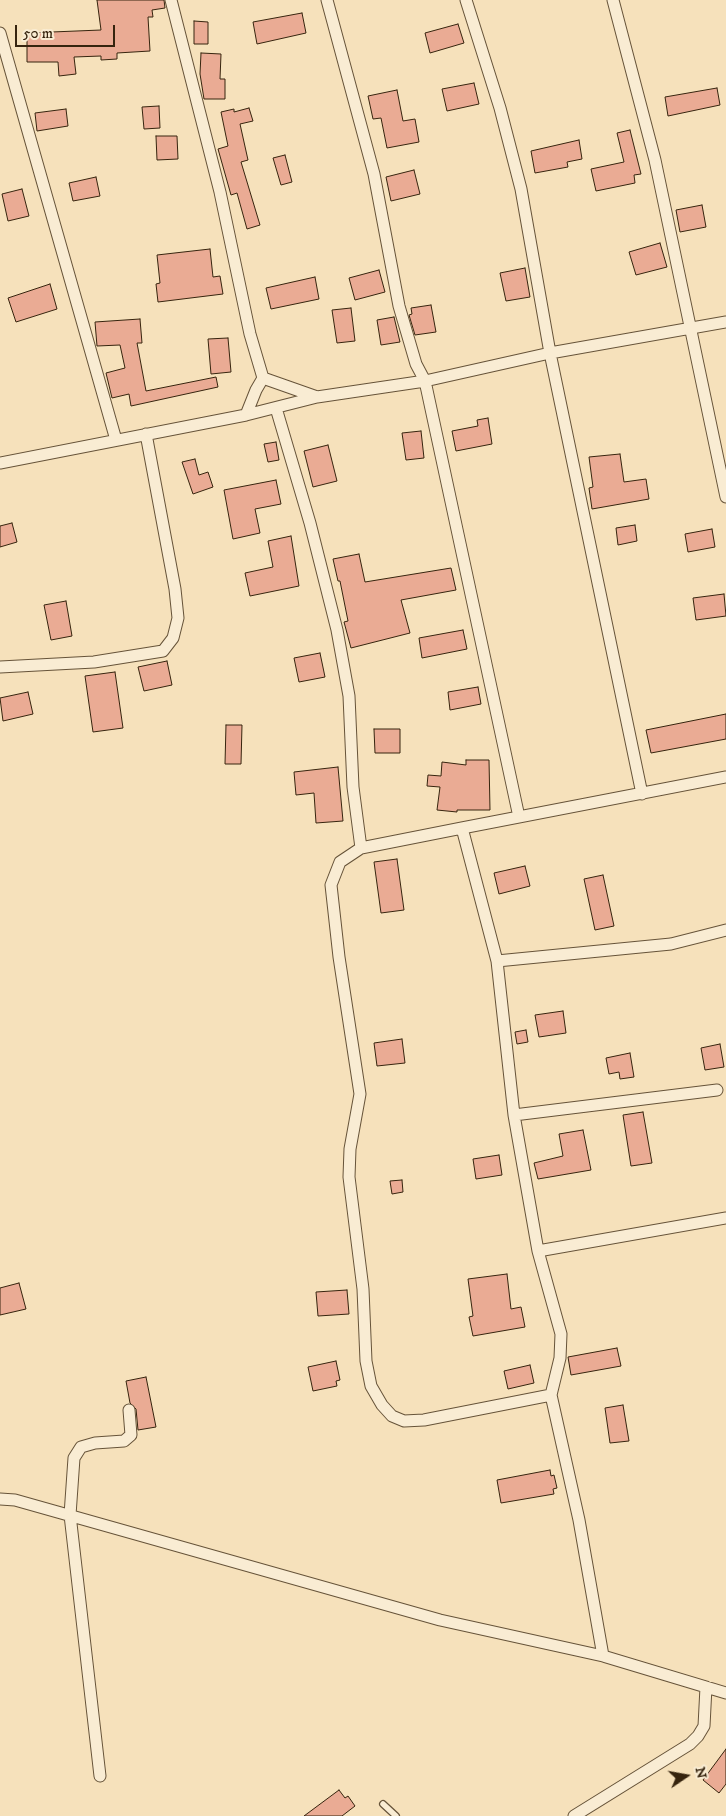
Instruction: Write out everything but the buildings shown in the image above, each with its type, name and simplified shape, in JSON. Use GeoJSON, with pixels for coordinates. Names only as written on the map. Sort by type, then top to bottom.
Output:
{"type":"FeatureCollection","features":[{"type":"Feature","properties":{"kind":"street"},"geometry":{"type":"LineString","coordinates":[[171,0],[220,192],[250,334],[263,378],[246,415]]}},
{"type":"Feature","properties":{"kind":"street"},"geometry":{"type":"LineString","coordinates":[[327,0],[374,174],[399,306],[416,364],[425,381],[519,817]]}},
{"type":"Feature","properties":{"kind":"street"},"geometry":{"type":"LineString","coordinates":[[465,0],[481,54],[492,103],[503,135],[508,163]]}},
{"type":"Feature","properties":{"kind":"street"},"geometry":{"type":"LineString","coordinates":[[465,0],[500,108],[521,190],[550,353],[642,794]]}},
{"type":"Feature","properties":{"kind":"street"},"geometry":{"type":"LineString","coordinates":[[613,0],[655,160],[692,328],[726,497]]}},
{"type":"Feature","properties":{"kind":"street"},"geometry":{"type":"LineString","coordinates":[[0,32],[116,440]]}},
{"type":"Feature","properties":{"kind":"street"},"geometry":{"type":"LineString","coordinates":[[0,463],[246,415],[317,397],[425,381],[550,353],[726,322]]}},
{"type":"Feature","properties":{"kind":"street"},"geometry":{"type":"LineString","coordinates":[[263,378],[317,397]]}},
{"type":"Feature","properties":{"kind":"street"},"geometry":{"type":"LineString","coordinates":[[276,408],[310,523],[337,630],[349,696],[353,787],[361,848]]}},
{"type":"Feature","properties":{"kind":"street"},"geometry":{"type":"LineString","coordinates":[[0,667],[94,662],[163,651],[174,638],[178,618],[175,589],[146,434]]}},
{"type":"Feature","properties":{"kind":"street"},"geometry":{"type":"LineString","coordinates":[[552,1395],[424,1420],[404,1421],[392,1416],[382,1406],[371,1386],[366,1361],[363,1289],[349,1177],[350,1149],[360,1094],[330,885],[340,862],[361,848],[726,777]]}},
{"type":"Feature","properties":{"kind":"street"},"geometry":{"type":"LineString","coordinates":[[462,828],[497,961],[514,1115],[538,1251],[561,1334],[560,1358],[552,1395],[579,1520],[603,1656]]}},
{"type":"Feature","properties":{"kind":"street"},"geometry":{"type":"LineString","coordinates":[[497,961],[672,944],[726,930]]}},
{"type":"Feature","properties":{"kind":"street"},"geometry":{"type":"LineString","coordinates":[[514,1115],[717,1090]]}},
{"type":"Feature","properties":{"kind":"street"},"geometry":{"type":"LineString","coordinates":[[538,1251],[726,1218]]}},
{"type":"Feature","properties":{"kind":"street"},"geometry":{"type":"LineString","coordinates":[[100,1776],[70,1515],[74,1458],[81,1447],[96,1443],[124,1441],[131,1435],[129,1410]]}},
{"type":"Feature","properties":{"kind":"street"},"geometry":{"type":"LineString","coordinates":[[0,1499],[15,1500],[70,1515],[440,1620],[603,1656],[726,1692]]}},
{"type":"Feature","properties":{"kind":"street"},"geometry":{"type":"LineString","coordinates":[[574,1816],[690,1744],[704,1726],[706,1687]]}},
{"type":"Feature","properties":{"kind":"lane"},"geometry":{"type":"LineString","coordinates":[[383,1804],[396,1816]]}}]}
